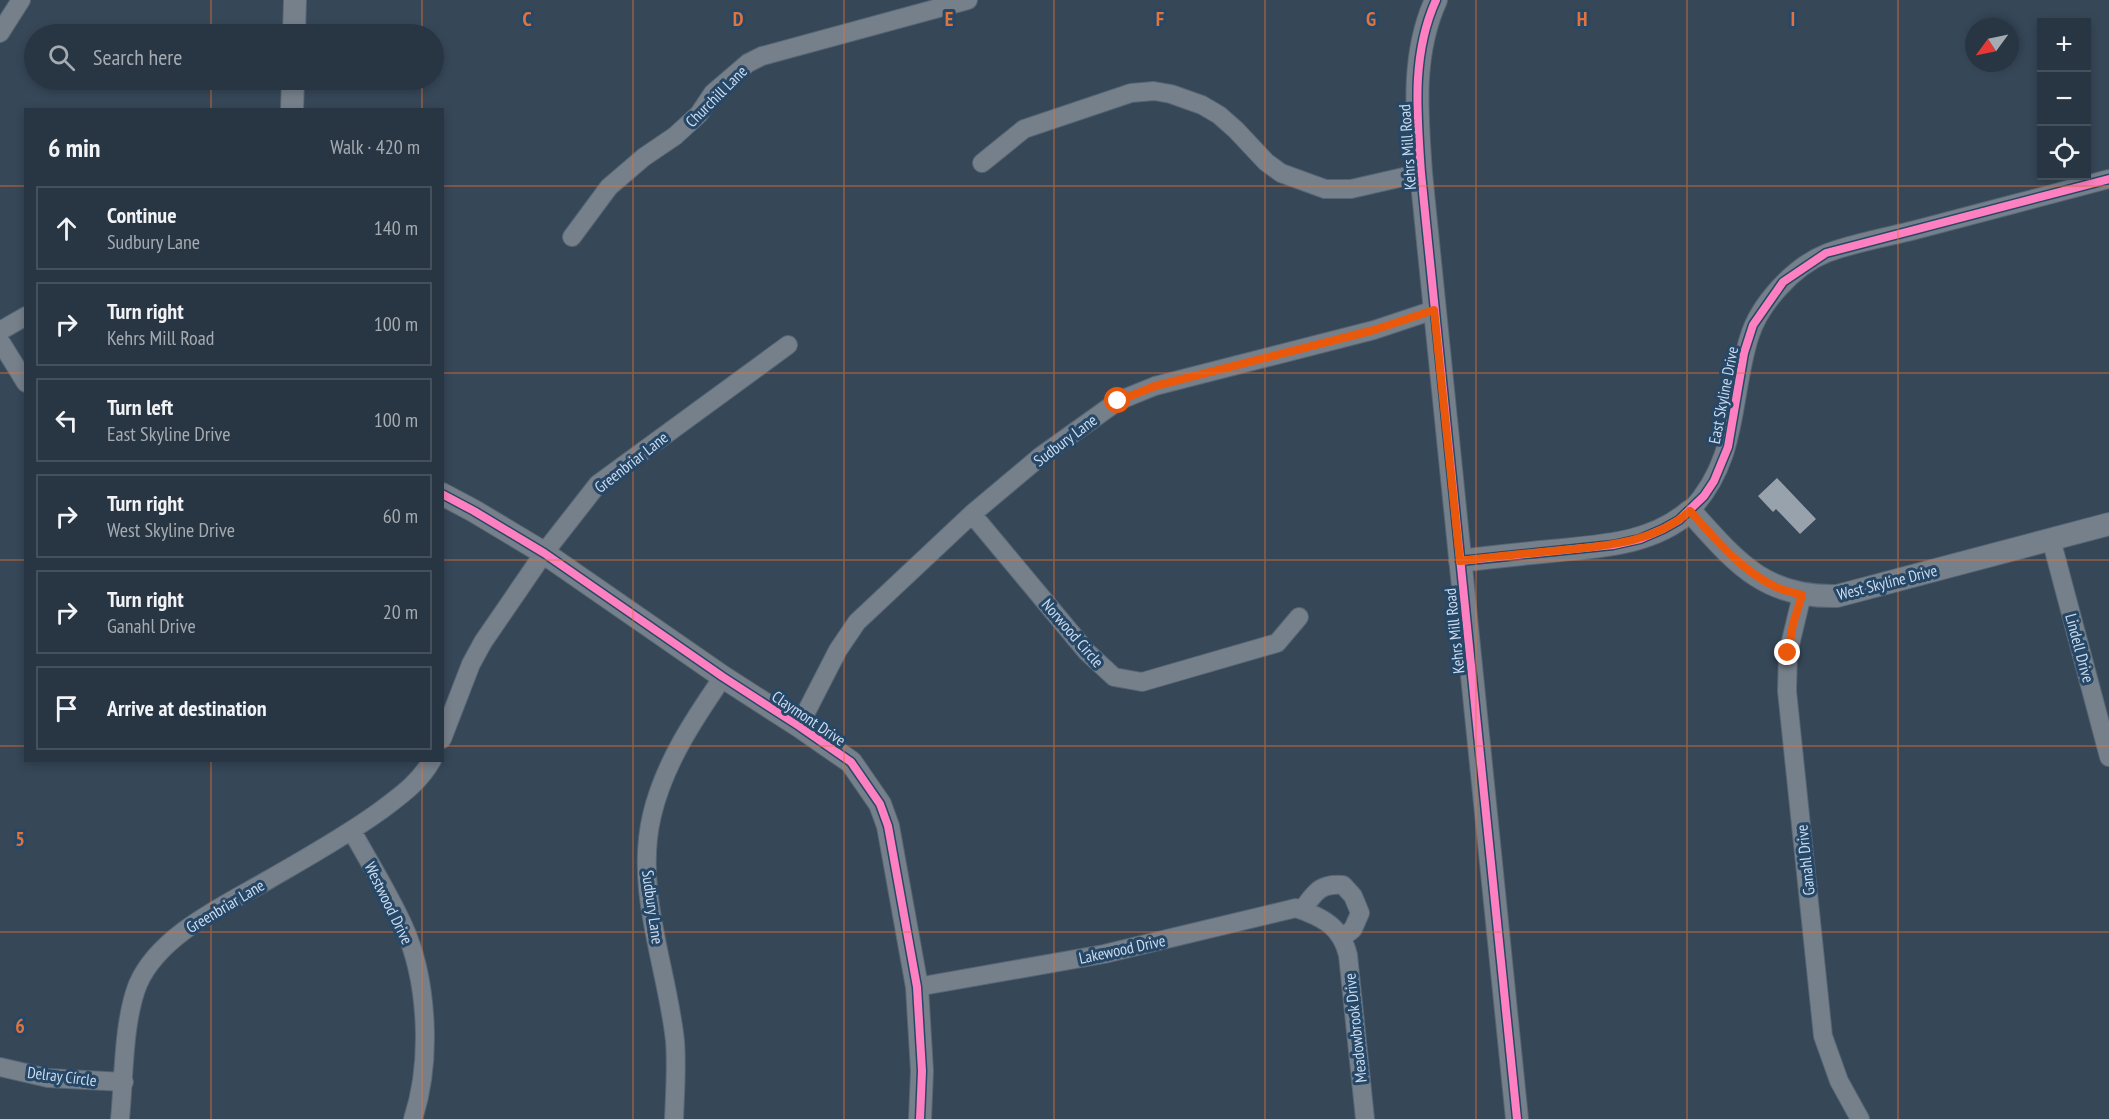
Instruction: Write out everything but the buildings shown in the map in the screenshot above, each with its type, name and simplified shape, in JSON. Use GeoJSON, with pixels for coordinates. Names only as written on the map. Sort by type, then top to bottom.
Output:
{"type":"FeatureCollection","features":[{"type":"Feature","properties":{"kind":"street"},"geometry":{"type":"LineString","coordinates":[[0,33],[21,0]]}},
{"type":"Feature","properties":{"kind":"street"},"geometry":{"type":"LineString","coordinates":[[294,24],[295,0]]}},
{"type":"Feature","properties":{"kind":"street","name":"Churchill Lane"},"geometry":{"type":"LineString","coordinates":[[572,237],[609,187],[644,156],[675,135],[699,114],[713,93],[748,63],[762,56],[968,0]]}},
{"type":"Feature","properties":{"kind":"street","name":"Kehrs Mill Road"},"geometry":{"type":"LineString","coordinates":[[1436,0],[1427,20],[1418,75],[1416,99],[1421,173],[1517,1119]]}},
{"type":"Feature","properties":{"kind":"street"},"geometry":{"type":"LineString","coordinates":[[292,108],[293,90]]}},
{"type":"Feature","properties":{"kind":"street"},"geometry":{"type":"LineString","coordinates":[[982,163],[1024,129],[1131,93],[1154,91],[1171,94],[1202,105],[1236,130],[1274,168],[1303,182],[1325,189],[1351,189],[1421,173]]}},
{"type":"Feature","properties":{"kind":"street","name":"East Skyline Drive"},"geometry":{"type":"LineString","coordinates":[[1460,561],[1613,545],[1640,539],[1680,520],[1704,496],[1714,481],[1728,447],[1744,353],[1752,325],[1783,282],[1826,253],[2109,179]]}},
{"type":"Feature","properties":{"kind":"street","name":"Sudbury Lane"},"geometry":{"type":"LineString","coordinates":[[799,726],[838,650],[856,622],[972,514],[1041,456],[1118,401],[1155,386],[1374,330],[1434,310]]}},
{"type":"Feature","properties":{"kind":"street"},"geometry":{"type":"LineString","coordinates":[[0,331],[24,317]]}},
{"type":"Feature","properties":{"kind":"street"},"geometry":{"type":"LineString","coordinates":[[0,340],[24,380]]}},
{"type":"Feature","properties":{"kind":"street","name":"Greenbriar Lane"},"geometry":{"type":"LineString","coordinates":[[444,734],[471,664],[483,642],[544,553],[598,484],[788,345]]}},
{"type":"Feature","properties":{"kind":"street","name":"Claymont Drive"},"geometry":{"type":"LineString","coordinates":[[444,495],[544,553],[851,762],[880,804],[888,826],[917,987],[922,1071],[920,1119]]}},
{"type":"Feature","properties":{"kind":"street","name":"West Skyline Drive"},"geometry":{"type":"LineString","coordinates":[[1690,511],[1737,560],[1758,577],[1777,588],[1802,595],[1837,596],[2109,524]]}},
{"type":"Feature","properties":{"kind":"street","name":"Norwood Circle"},"geometry":{"type":"LineString","coordinates":[[972,514],[1087,652],[1114,677],[1142,682],[1277,643],[1299,618]]}},
{"type":"Feature","properties":{"kind":"street","name":"Lindell Drive"},"geometry":{"type":"LineString","coordinates":[[2051,539],[2109,757]]}},
{"type":"Feature","properties":{"kind":"street","name":"Ganahl Drive"},"geometry":{"type":"LineString","coordinates":[[1802,595],[1793,624],[1788,653],[1787,691],[1823,1036],[1839,1081],[1860,1119]]}},
{"type":"Feature","properties":{"kind":"street","name":"Sudbury Lane"},"geometry":{"type":"LineString","coordinates":[[674,1119],[675,1042],[648,895],[646,867],[649,835],[652,813],[676,752],[695,718],[723,677]]}},
{"type":"Feature","properties":{"kind":"street","name":"Greenbriar Lane"},"geometry":{"type":"LineString","coordinates":[[120,1119],[132,1005],[139,983],[152,962],[189,926],[352,831],[415,784],[431,762]]}},
{"type":"Feature","properties":{"kind":"street","name":"Westwood Drive"},"geometry":{"type":"LineString","coordinates":[[352,831],[390,898],[414,954],[423,1006],[424,1032],[421,1088],[413,1119]]}},
{"type":"Feature","properties":{"kind":"street"},"geometry":{"type":"LineString","coordinates":[[1302,910],[1318,889],[1332,884],[1343,885],[1353,896],[1360,913],[1353,929],[1342,938]]}},
{"type":"Feature","properties":{"kind":"street","name":"Lakewood Drive"},"geometry":{"type":"LineString","coordinates":[[917,987],[1104,954],[1296,908],[1325,919]]}},
{"type":"Feature","properties":{"kind":"street","name":"Meadowbrook Drive"},"geometry":{"type":"LineString","coordinates":[[1325,919],[1342,938],[1347,955],[1365,1119]]}},
{"type":"Feature","properties":{"kind":"street","name":"Delray Circle"},"geometry":{"type":"LineString","coordinates":[[0,1066],[48,1078],[124,1082]]}},
{"type":"Feature","properties":{"kind":"cycle path"},"geometry":{"type":"LineString","coordinates":[[1436,0],[1428,21],[1419,63],[1417,107],[1421,173],[1517,1119]]}},
{"type":"Feature","properties":{"kind":"cycle path"},"geometry":{"type":"LineString","coordinates":[[1460,561],[1613,545],[1640,539],[1679,520],[1704,496],[1714,481],[1728,447],[1744,353],[1753,325],[1783,282],[1826,253],[2109,179]]}},
{"type":"Feature","properties":{"kind":"cycle path"},"geometry":{"type":"LineString","coordinates":[[444,495],[544,553],[851,762],[880,804],[888,826],[917,987],[922,1071],[920,1119]]}},
{"type":"Feature","properties":{"kind":"route"},"geometry":{"type":"LineString","coordinates":[[1118,401],[1155,386],[1374,330],[1434,310],[1460,561],[1613,545],[1640,539],[1663,530],[1690,511],[1737,560],[1758,577],[1777,588],[1802,595],[1793,624],[1788,653]]}}]}
